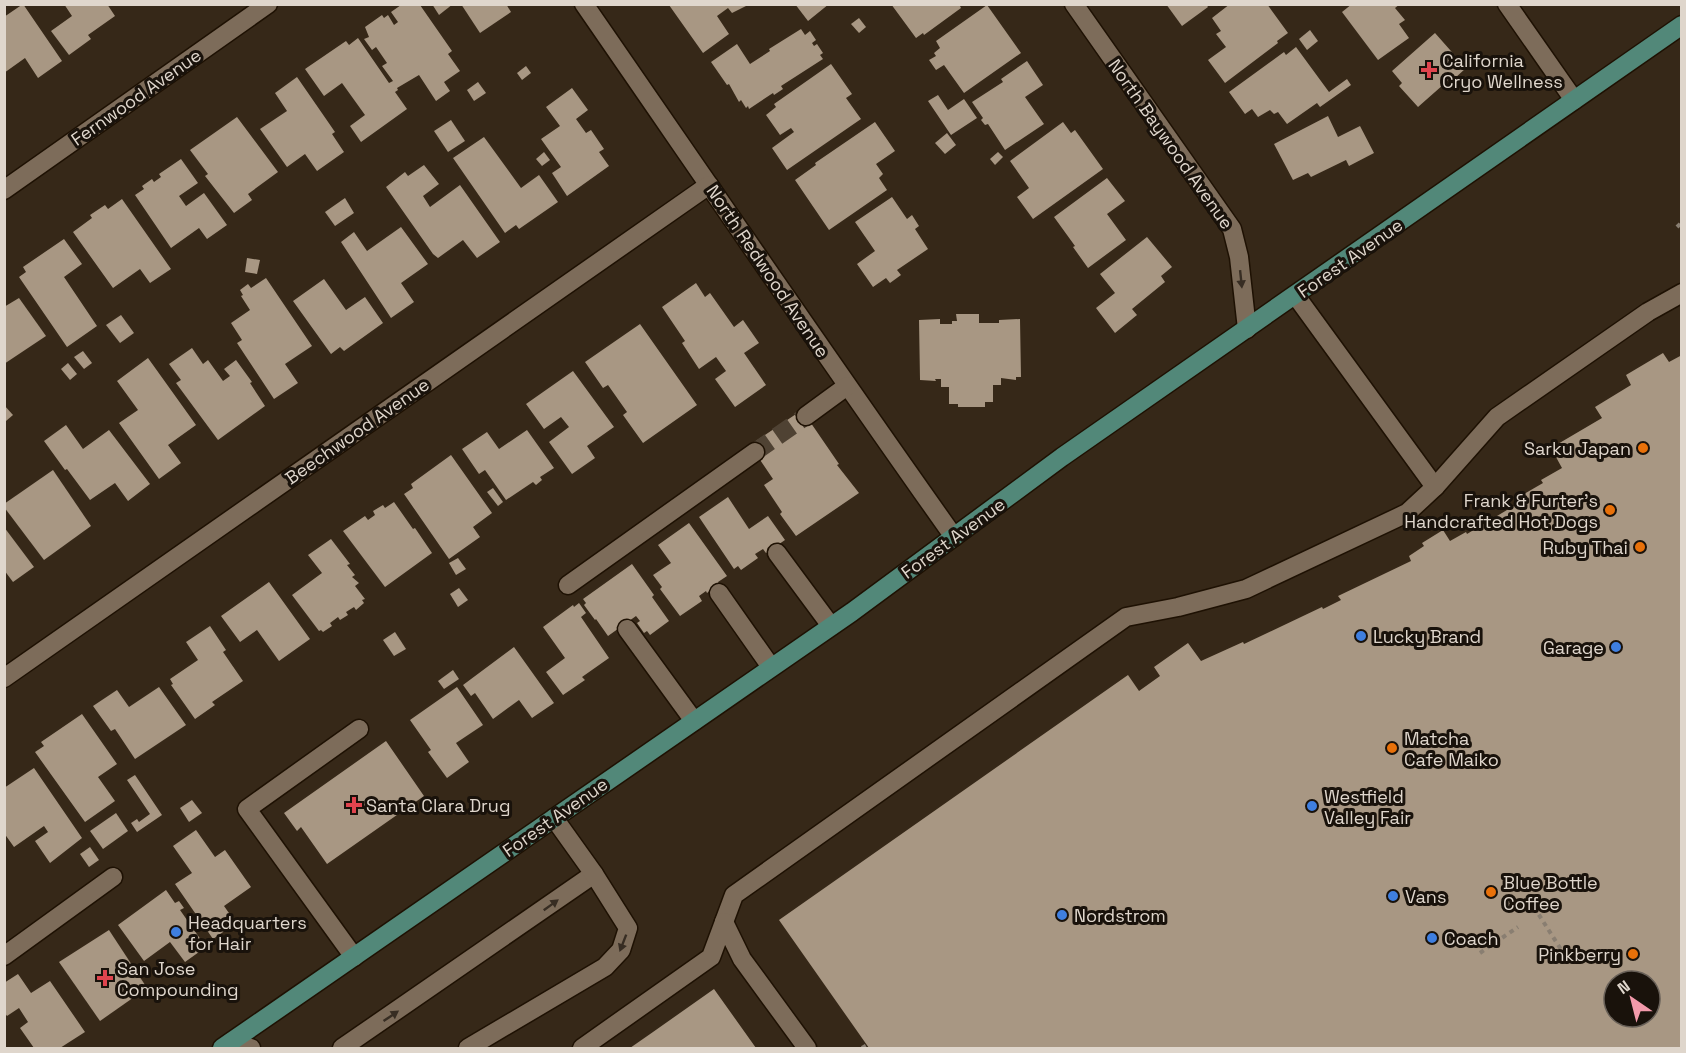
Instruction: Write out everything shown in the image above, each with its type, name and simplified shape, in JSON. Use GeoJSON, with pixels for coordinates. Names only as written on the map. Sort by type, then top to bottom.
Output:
{"type":"FeatureCollection","features":[{"type":"Feature","properties":{"kind":"main road","name":"Forest Avenue"},"geometry":{"type":"LineString","coordinates":[[226,1045],[831,626],[1062,457],[1682,25]]}},
{"type":"Feature","properties":{"kind":"street","name":"Fernwood Avenue"},"geometry":{"type":"LineString","coordinates":[[4,190],[268,4]]}},
{"type":"Feature","properties":{"kind":"street","name":"North Redwood Avenue"},"geometry":{"type":"LineString","coordinates":[[584,4],[954,537]]}},
{"type":"Feature","properties":{"kind":"street","name":"North Baywood Avenue"},"geometry":{"type":"LineString","coordinates":[[1074,4],[1232,229],[1239,257],[1247,329]]}},
{"type":"Feature","properties":{"kind":"street"},"geometry":{"type":"LineString","coordinates":[[1507,4],[1574,100]]}},
{"type":"Feature","properties":{"kind":"street","name":"Beechwood Avenue"},"geometry":{"type":"LineString","coordinates":[[4,678],[709,185]]}},
{"type":"Feature","properties":{"kind":"street"},"geometry":{"type":"LineString","coordinates":[[582,1048],[711,957],[734,895],[1126,617],[1178,607],[1246,589],[1407,513],[1435,487],[1497,417],[1648,312],[1682,293]]}},
{"type":"Feature","properties":{"kind":"street"},"geometry":{"type":"LineString","coordinates":[[1296,296],[1435,487]]}},
{"type":"Feature","properties":{"kind":"street"},"geometry":{"type":"LineString","coordinates":[[806,416],[848,386]]}},
{"type":"Feature","properties":{"kind":"street"},"geometry":{"type":"LineString","coordinates":[[568,585],[755,452]]}},
{"type":"Feature","properties":{"kind":"street"},"geometry":{"type":"LineString","coordinates":[[777,553],[831,626]]}},
{"type":"Feature","properties":{"kind":"street"},"geometry":{"type":"LineString","coordinates":[[719,593],[771,667]]}},
{"type":"Feature","properties":{"kind":"street"},"geometry":{"type":"LineString","coordinates":[[627,629],[694,721]]}},
{"type":"Feature","properties":{"kind":"street"},"geometry":{"type":"LineString","coordinates":[[354,957],[247,809],[360,729]]}},
{"type":"Feature","properties":{"kind":"street"},"geometry":{"type":"LineString","coordinates":[[468,1048],[605,967],[621,950],[628,928],[594,874],[554,818]]}},
{"type":"Feature","properties":{"kind":"street"},"geometry":{"type":"LineString","coordinates":[[342,1048],[594,874]]}},
{"type":"Feature","properties":{"kind":"street"},"geometry":{"type":"LineString","coordinates":[[4,956],[113,877]]}},
{"type":"Feature","properties":{"kind":"street"},"geometry":{"type":"LineString","coordinates":[[724,922],[742,959],[807,1048]]}},
{"type":"Feature","properties":{"kind":"street"},"geometry":{"type":"LineString","coordinates":[[226,1045],[251,1048]]}},
{"type":"Feature","properties":{"kind":"path"},"geometry":{"type":"LineString","coordinates":[[1677,227],[1682,222]]}},
{"type":"Feature","properties":{"kind":"path"},"geometry":{"type":"LineString","coordinates":[[1534,908],[1567,959]]}},
{"type":"Feature","properties":{"kind":"path"},"geometry":{"type":"LineString","coordinates":[[1480,953],[1518,927]]}},
{"type":"Feature","properties":{"kind":"building"},"geometry":{"type":"Polygon","coordinates":[[[23,4],[62,61],[38,78],[25,58],[4,73],[4,17],[23,4]]]}},
{"type":"Feature","properties":{"kind":"building"},"geometry":{"type":"Polygon","coordinates":[[[64,4],[107,4],[115,16],[88,35],[91,39],[69,55],[51,31],[72,16],[64,4]]]}},
{"type":"Feature","properties":{"kind":"building"},"geometry":{"type":"Polygon","coordinates":[[[432,4],[453,4],[439,15],[432,4]]]}},
{"type":"Feature","properties":{"kind":"building"},"geometry":{"type":"Polygon","coordinates":[[[461,4],[506,4],[511,12],[480,33],[461,4]]]}},
{"type":"Feature","properties":{"kind":"building"},"geometry":{"type":"Polygon","coordinates":[[[795,4],[829,4],[808,21],[795,4]]]}},
{"type":"Feature","properties":{"kind":"building"},"geometry":{"type":"Polygon","coordinates":[[[891,4],[959,4],[961,8],[924,35],[923,33],[916,38],[891,4]]]}},
{"type":"Feature","properties":{"kind":"building"},"geometry":{"type":"Polygon","coordinates":[[[1166,4],[1206,4],[1208,7],[1182,26],[1166,4]]]}},
{"type":"Feature","properties":{"kind":"building"},"geometry":{"type":"Polygon","coordinates":[[[1230,4],[1267,4],[1288,33],[1225,83],[1208,60],[1226,47],[1216,34],[1221,31],[1212,18],[1230,4]]]}},
{"type":"Feature","properties":{"kind":"building"},"geometry":{"type":"Polygon","coordinates":[[[1352,4],[1400,4],[1395,8],[1405,20],[1399,24],[1409,38],[1378,60],[1342,12],[1352,4]]]}},
{"type":"Feature","properties":{"kind":"building"},"geometry":{"type":"Polygon","coordinates":[[[401,5],[420,5],[452,51],[448,54],[460,71],[444,82],[450,91],[436,101],[419,75],[397,88],[395,92],[407,109],[361,142],[350,126],[365,115],[342,83],[324,96],[305,69],[346,41],[349,45],[358,38],[389,83],[393,81],[382,66],[387,63],[376,47],[372,50],[364,39],[369,37],[365,27],[382,15],[384,18],[388,15],[394,25],[398,22],[391,12],[401,5]]]}},
{"type":"Feature","properties":{"kind":"building"},"geometry":{"type":"Polygon","coordinates":[[[669,5],[748,5],[732,13],[728,8],[717,16],[729,34],[703,53],[669,5]]]}},
{"type":"Feature","properties":{"kind":"building"},"geometry":{"type":"Polygon","coordinates":[[[987,5],[1021,53],[964,93],[944,65],[936,70],[929,60],[936,56],[934,53],[940,48],[936,41],[987,5]]]}},
{"type":"Feature","properties":{"kind":"building"},"geometry":{"type":"Polygon","coordinates":[[[859,18],[866,27],[859,33],[851,24],[859,18]]]}},
{"type":"Feature","properties":{"kind":"building"},"geometry":{"type":"Polygon","coordinates":[[[801,29],[805,35],[810,31],[816,40],[812,43],[814,46],[817,44],[823,53],[820,55],[823,59],[781,86],[783,89],[774,95],[773,93],[749,109],[748,106],[746,108],[741,100],[739,102],[729,84],[727,85],[711,62],[737,44],[750,64],[801,29]]]}},
{"type":"Feature","properties":{"kind":"building"},"geometry":{"type":"Polygon","coordinates":[[[1310,30],[1318,41],[1307,50],[1299,39],[1310,30]]]}},
{"type":"Feature","properties":{"kind":"building","name":"California Cryo Wellness"},"geometry":{"type":"Polygon","coordinates":[[[1435,33],[1466,68],[1454,79],[1452,77],[1418,107],[1399,86],[1402,83],[1392,71],[1435,33]]]}},
{"type":"Feature","properties":{"kind":"building"},"geometry":{"type":"Polygon","coordinates":[[[1296,47],[1329,92],[1347,79],[1351,85],[1320,107],[1317,103],[1287,124],[1278,112],[1274,114],[1270,110],[1258,117],[1252,109],[1245,114],[1229,92],[1284,52],[1286,55],[1296,47]]]}},
{"type":"Feature","properties":{"kind":"building"},"geometry":{"type":"Polygon","coordinates":[[[1027,61],[1043,85],[1025,97],[1044,124],[1005,150],[988,124],[985,125],[981,120],[983,118],[972,102],[1003,82],[1001,79],[1027,61]]]}},
{"type":"Feature","properties":{"kind":"building"},"geometry":{"type":"Polygon","coordinates":[[[831,64],[852,94],[846,98],[861,119],[787,170],[772,148],[794,132],[791,128],[780,135],[766,115],[776,107],[774,104],[831,64]]]}},
{"type":"Feature","properties":{"kind":"building"},"geometry":{"type":"Polygon","coordinates":[[[526,66],[531,73],[522,80],[517,73],[526,66]]]}},
{"type":"Feature","properties":{"kind":"building"},"geometry":{"type":"Polygon","coordinates":[[[297,77],[335,132],[332,134],[344,152],[317,171],[305,154],[287,167],[260,129],[287,111],[275,93],[297,77]]]}},
{"type":"Feature","properties":{"kind":"building"},"geometry":{"type":"Polygon","coordinates":[[[478,82],[486,93],[474,101],[467,90],[478,82]]]}},
{"type":"Feature","properties":{"kind":"building"},"geometry":{"type":"Polygon","coordinates":[[[572,88],[588,110],[576,119],[586,133],[591,130],[604,149],[599,152],[609,166],[567,196],[552,173],[561,167],[541,139],[560,126],[546,107],[572,88]]]}},
{"type":"Feature","properties":{"kind":"building"},"geometry":{"type":"Polygon","coordinates":[[[938,95],[948,110],[964,99],[977,118],[951,135],[928,101],[938,95]]]}},
{"type":"Feature","properties":{"kind":"building"},"geometry":{"type":"Polygon","coordinates":[[[1328,116],[1338,137],[1360,126],[1374,153],[1349,166],[1346,160],[1311,177],[1308,173],[1293,180],[1274,144],[1328,116]]]}},
{"type":"Feature","properties":{"kind":"building"},"geometry":{"type":"Polygon","coordinates":[[[237,117],[278,172],[248,194],[252,200],[234,213],[205,176],[208,174],[190,150],[237,117]]]}},
{"type":"Feature","properties":{"kind":"building"},"geometry":{"type":"Polygon","coordinates":[[[451,120],[465,141],[448,152],[434,131],[451,120]]]}},
{"type":"Feature","properties":{"kind":"building"},"geometry":{"type":"Polygon","coordinates":[[[875,122],[895,151],[876,164],[883,174],[879,178],[887,190],[829,230],[795,180],[816,165],[815,163],[875,122]]]}},
{"type":"Feature","properties":{"kind":"building"},"geometry":{"type":"Polygon","coordinates":[[[1063,122],[1071,133],[1075,130],[1103,169],[1033,219],[1017,197],[1029,188],[1010,161],[1063,122]]]}},
{"type":"Feature","properties":{"kind":"building"},"geometry":{"type":"Polygon","coordinates":[[[947,133],[956,145],[945,154],[935,143],[947,133]]]}},
{"type":"Feature","properties":{"kind":"building"},"geometry":{"type":"Polygon","coordinates":[[[484,137],[521,188],[539,175],[558,202],[519,229],[516,225],[505,233],[453,158],[484,137]]]}},
{"type":"Feature","properties":{"kind":"building"},"geometry":{"type":"Polygon","coordinates":[[[544,152],[550,160],[542,166],[536,159],[544,152]]]}},
{"type":"Feature","properties":{"kind":"building"},"geometry":{"type":"Polygon","coordinates":[[[998,152],[1003,157],[995,165],[990,159],[998,152]]]}},
{"type":"Feature","properties":{"kind":"building"},"geometry":{"type":"Polygon","coordinates":[[[181,159],[198,183],[179,196],[186,206],[204,193],[227,225],[207,239],[199,228],[171,248],[135,195],[144,189],[142,186],[152,179],[154,182],[161,177],[159,174],[181,159]]]}},
{"type":"Feature","properties":{"kind":"building"},"geometry":{"type":"Polygon","coordinates":[[[424,165],[439,184],[423,196],[430,207],[460,185],[500,242],[477,258],[463,240],[438,258],[433,254],[386,187],[405,172],[408,176],[424,165]]]}},
{"type":"Feature","properties":{"kind":"building"},"geometry":{"type":"Polygon","coordinates":[[[1107,178],[1125,201],[1107,214],[1126,240],[1088,268],[1054,217],[1107,178]]]}},
{"type":"Feature","properties":{"kind":"building"},"geometry":{"type":"Polygon","coordinates":[[[892,197],[907,219],[912,215],[919,226],[915,229],[928,249],[897,270],[901,275],[890,283],[886,278],[873,287],[857,264],[875,251],[855,222],[892,197]]]}},
{"type":"Feature","properties":{"kind":"building"},"geometry":{"type":"Polygon","coordinates":[[[345,198],[354,213],[335,226],[325,212],[345,198]]]}},
{"type":"Feature","properties":{"kind":"building"},"geometry":{"type":"Polygon","coordinates":[[[122,199],[171,269],[150,283],[140,269],[113,288],[73,232],[92,218],[90,215],[105,205],[108,209],[122,199]]]}},
{"type":"Feature","properties":{"kind":"building"},"geometry":{"type":"Polygon","coordinates":[[[401,227],[428,264],[401,283],[414,302],[391,318],[341,242],[354,232],[367,251],[401,227]]]}},
{"type":"Feature","properties":{"kind":"building"},"geometry":{"type":"Polygon","coordinates":[[[1147,237],[1172,267],[1161,276],[1165,282],[1132,309],[1137,315],[1115,333],[1096,308],[1115,293],[1100,274],[1147,237]]]}},
{"type":"Feature","properties":{"kind":"building"},"geometry":{"type":"Polygon","coordinates":[[[64,239],[82,264],[64,277],[97,326],[67,347],[19,277],[26,272],[23,267],[64,239]]]}},
{"type":"Feature","properties":{"kind":"building"},"geometry":{"type":"Polygon","coordinates":[[[247,258],[260,260],[257,274],[245,272],[247,258]]]}},
{"type":"Feature","properties":{"kind":"building"},"geometry":{"type":"Polygon","coordinates":[[[266,278],[312,346],[285,364],[298,383],[274,399],[237,343],[242,340],[231,323],[250,310],[240,290],[248,284],[251,288],[266,278]]]}},
{"type":"Feature","properties":{"kind":"building"},"geometry":{"type":"Polygon","coordinates":[[[324,279],[346,310],[365,297],[383,323],[344,351],[340,347],[331,354],[293,301],[324,279]]]}},
{"type":"Feature","properties":{"kind":"building"},"geometry":{"type":"Polygon","coordinates":[[[696,283],[705,297],[710,293],[734,327],[743,320],[759,343],[744,353],[766,385],[735,407],[715,379],[726,371],[716,357],[699,369],[682,343],[685,341],[662,307],[696,283]]]}},
{"type":"Feature","properties":{"kind":"building"},"geometry":{"type":"Polygon","coordinates":[[[19,298],[46,336],[4,364],[4,307],[19,298]]]}},
{"type":"Feature","properties":{"kind":"building"},"geometry":{"type":"Polygon","coordinates":[[[956,314],[979,314],[979,323],[999,323],[999,320],[1020,319],[1021,377],[1016,377],[1016,380],[1001,378],[1001,385],[993,385],[993,402],[985,402],[985,407],[958,407],[958,404],[949,404],[949,387],[941,387],[941,379],[920,380],[919,320],[940,319],[940,324],[952,324],[952,321],[957,321],[956,314]]]}},
{"type":"Feature","properties":{"kind":"building"},"geometry":{"type":"Polygon","coordinates":[[[121,315],[134,333],[120,343],[106,325],[121,315]]]}},
{"type":"Feature","properties":{"kind":"building"},"geometry":{"type":"Polygon","coordinates":[[[640,324],[697,405],[643,443],[623,415],[627,412],[608,385],[603,388],[585,362],[640,324]]]}},
{"type":"Feature","properties":{"kind":"building"},"geometry":{"type":"Polygon","coordinates":[[[192,348],[203,364],[208,360],[223,381],[230,376],[224,369],[236,360],[252,382],[250,383],[265,406],[218,440],[176,383],[181,380],[169,364],[192,348]]]}},
{"type":"Feature","properties":{"kind":"building"},"geometry":{"type":"Polygon","coordinates":[[[83,351],[92,363],[84,369],[74,357],[83,351]]]}},
{"type":"Feature","properties":{"kind":"building","name":"Westfield Valley Fair"},"geometry":{"type":"Polygon","coordinates":[[[1663,353],[1669,362],[1682,355],[1682,1048],[869,1048],[779,920],[1128,675],[1139,691],[1160,676],[1154,667],[1188,643],[1201,661],[1243,642],[1244,644],[1322,607],[1323,609],[1341,600],[1338,596],[1411,561],[1409,556],[1424,546],[1422,543],[1443,530],[1450,541],[1466,532],[1467,534],[1522,501],[1519,497],[1543,483],[1541,480],[1562,468],[1551,448],[1602,418],[1595,407],[1631,385],[1626,375],[1663,353]]]}},
{"type":"Feature","properties":{"kind":"building"},"geometry":{"type":"Polygon","coordinates":[[[148,358],[196,425],[168,445],[181,463],[159,479],[119,423],[138,410],[117,381],[148,358]]]}},
{"type":"Feature","properties":{"kind":"building"},"geometry":{"type":"Polygon","coordinates":[[[68,363],[77,374],[70,380],[61,369],[68,363]]]}},
{"type":"Feature","properties":{"kind":"building"},"geometry":{"type":"Polygon","coordinates":[[[573,371],[614,427],[587,446],[595,458],[572,474],[549,442],[569,427],[561,417],[544,429],[526,404],[573,371]]]}},
{"type":"Feature","properties":{"kind":"building"},"geometry":{"type":"Polygon","coordinates":[[[4,405],[13,415],[6,421],[4,419],[4,405]]]}},
{"type":"Feature","properties":{"kind":"building"},"geometry":{"type":"Polygon","coordinates":[[[802,410],[839,464],[837,465],[859,493],[796,536],[780,514],[782,512],[764,485],[773,479],[750,445],[802,410]]]}},
{"type":"Feature","properties":{"kind":"building"},"geometry":{"type":"Polygon","coordinates":[[[66,425],[83,449],[109,430],[150,484],[128,501],[115,483],[90,500],[44,441],[66,425]]]}},
{"type":"Feature","properties":{"kind":"building"},"geometry":{"type":"Polygon","coordinates":[[[527,430],[554,468],[540,477],[542,480],[536,485],[533,482],[506,500],[485,470],[479,474],[462,449],[487,432],[499,449],[527,430]]]}},
{"type":"Feature","properties":{"kind":"building"},"geometry":{"type":"Polygon","coordinates":[[[451,455],[492,513],[473,527],[480,537],[449,559],[404,494],[413,488],[411,484],[451,455]]]}},
{"type":"Feature","properties":{"kind":"building"},"geometry":{"type":"Polygon","coordinates":[[[53,470],[91,526],[44,560],[4,504],[53,470]]]}},
{"type":"Feature","properties":{"kind":"building"},"geometry":{"type":"Polygon","coordinates":[[[493,488],[503,502],[498,506],[487,492],[493,488]]]}},
{"type":"Feature","properties":{"kind":"building"},"geometry":{"type":"Polygon","coordinates":[[[728,497],[749,529],[768,516],[785,540],[766,553],[763,549],[755,554],[758,558],[741,570],[738,566],[734,569],[699,517],[728,497]]]}},
{"type":"Feature","properties":{"kind":"building"},"geometry":{"type":"Polygon","coordinates":[[[394,502],[432,553],[385,587],[343,531],[365,516],[368,520],[375,515],[373,511],[383,505],[385,508],[394,502]]]}},
{"type":"Feature","properties":{"kind":"building"},"geometry":{"type":"Polygon","coordinates":[[[689,523],[727,576],[707,593],[706,591],[699,596],[702,601],[680,616],[660,589],[662,587],[653,575],[671,563],[658,545],[689,523]]]}},
{"type":"Feature","properties":{"kind":"building"},"geometry":{"type":"Polygon","coordinates":[[[4,527],[34,567],[13,582],[4,570],[4,527]]]}},
{"type":"Feature","properties":{"kind":"building"},"geometry":{"type":"Polygon","coordinates":[[[331,539],[350,564],[347,565],[355,575],[352,577],[359,583],[355,586],[365,599],[356,610],[354,607],[346,612],[348,615],[340,620],[338,617],[330,623],[332,626],[323,632],[319,631],[292,595],[322,573],[308,555],[331,539]]]}},
{"type":"Feature","properties":{"kind":"building"},"geometry":{"type":"Polygon","coordinates":[[[458,558],[466,569],[456,575],[449,563],[458,558]]]}},
{"type":"Feature","properties":{"kind":"building"},"geometry":{"type":"Polygon","coordinates":[[[632,564],[669,621],[650,635],[647,631],[644,633],[637,623],[640,621],[636,616],[608,636],[584,605],[586,603],[583,599],[632,564]]]}},
{"type":"Feature","properties":{"kind":"building"},"geometry":{"type":"Polygon","coordinates":[[[269,582],[310,639],[279,661],[257,630],[240,642],[221,616],[269,582]]]}},
{"type":"Feature","properties":{"kind":"building"},"geometry":{"type":"Polygon","coordinates":[[[459,588],[468,600],[458,607],[450,594],[459,588]]]}},
{"type":"Feature","properties":{"kind":"building"},"geometry":{"type":"Polygon","coordinates":[[[579,603],[586,613],[581,617],[609,658],[582,677],[585,680],[563,695],[546,672],[565,658],[543,627],[579,603]]]}},
{"type":"Feature","properties":{"kind":"building"},"geometry":{"type":"Polygon","coordinates":[[[210,626],[226,650],[223,652],[243,681],[212,702],[215,705],[195,719],[171,685],[173,684],[170,679],[198,660],[186,642],[210,626]]]}},
{"type":"Feature","properties":{"kind":"building"},"geometry":{"type":"Polygon","coordinates":[[[395,632],[406,649],[394,656],[383,640],[395,632]]]}},
{"type":"Feature","properties":{"kind":"building"},"geometry":{"type":"Polygon","coordinates":[[[514,647],[554,703],[532,718],[519,700],[493,719],[475,693],[471,696],[463,685],[514,647]]]}},
{"type":"Feature","properties":{"kind":"building"},"geometry":{"type":"Polygon","coordinates":[[[453,670],[459,679],[444,689],[438,681],[453,670]]]}},
{"type":"Feature","properties":{"kind":"building"},"geometry":{"type":"Polygon","coordinates":[[[159,687],[186,725],[135,759],[115,729],[111,731],[93,706],[117,690],[129,707],[159,687]]]}},
{"type":"Feature","properties":{"kind":"building"},"geometry":{"type":"Polygon","coordinates":[[[457,687],[483,725],[456,743],[469,762],[447,778],[428,752],[431,750],[410,720],[457,687]]]}},
{"type":"Feature","properties":{"kind":"building"},"geometry":{"type":"Polygon","coordinates":[[[82,714],[117,764],[98,777],[115,801],[85,822],[35,752],[44,746],[41,742],[82,714]]]}},
{"type":"Feature","properties":{"kind":"building","name":"Santa Clara Drug"},"geometry":{"type":"Polygon","coordinates":[[[386,741],[424,796],[327,864],[301,827],[297,831],[284,813],[386,741]]]}},
{"type":"Feature","properties":{"kind":"building"},"geometry":{"type":"Polygon","coordinates":[[[34,768],[82,838],[50,863],[35,841],[48,832],[44,826],[14,847],[4,833],[4,788],[34,768]]]}},
{"type":"Feature","properties":{"kind":"building"},"geometry":{"type":"Polygon","coordinates":[[[135,775],[162,815],[137,832],[131,823],[137,819],[139,822],[150,814],[127,780],[135,775]]]}},
{"type":"Feature","properties":{"kind":"building"},"geometry":{"type":"Polygon","coordinates":[[[192,800],[202,813],[189,822],[180,808],[192,800]]]}},
{"type":"Feature","properties":{"kind":"building"},"geometry":{"type":"Polygon","coordinates":[[[116,813],[128,831],[103,849],[90,831],[116,813]]]}},
{"type":"Feature","properties":{"kind":"building"},"geometry":{"type":"Polygon","coordinates":[[[196,830],[215,857],[225,850],[251,887],[224,906],[236,923],[213,939],[175,884],[192,873],[173,846],[196,830]]]}},
{"type":"Feature","properties":{"kind":"building"},"geometry":{"type":"Polygon","coordinates":[[[90,847],[99,860],[89,867],[80,854],[90,847]]]}},
{"type":"Feature","properties":{"kind":"building"},"geometry":{"type":"Polygon","coordinates":[[[166,890],[175,903],[179,901],[184,908],[180,910],[206,947],[185,962],[170,942],[144,961],[118,925],[166,890]]]}},
{"type":"Feature","properties":{"kind":"building","name":"San Jose Compounding"},"geometry":{"type":"Polygon","coordinates":[[[109,930],[147,988],[100,1021],[59,962],[109,930]]]}},
{"type":"Feature","properties":{"kind":"building"},"geometry":{"type":"Polygon","coordinates":[[[18,974],[31,993],[50,981],[85,1032],[60,1048],[34,1048],[20,1028],[28,1022],[19,1008],[7,1016],[4,1012],[4,983],[18,974]]]}},
{"type":"Feature","properties":{"kind":"building"},"geometry":{"type":"Polygon","coordinates":[[[714,989],[756,1048],[630,1048],[653,1032],[714,989]]]}},
{"type":"Feature","properties":{"kind":"tunnel"},"geometry":{"type":"LineString","coordinates":[[755,452],[806,416]]}},
{"type":"Feature","properties":{"kind":"place","name":"California Cryo Wellness"},"geometry":{"type":"Point","coordinates":[1429,70]}},
{"type":"Feature","properties":{"kind":"place","name":"Sarku Japan"},"geometry":{"type":"Point","coordinates":[1643,448]}},
{"type":"Feature","properties":{"kind":"place","name":"Frank & Furter's Handcrafted Hot Dogs"},"geometry":{"type":"Point","coordinates":[1610,510]}},
{"type":"Feature","properties":{"kind":"place","name":"Ruby Thai"},"geometry":{"type":"Point","coordinates":[1640,547]}},
{"type":"Feature","properties":{"kind":"place","name":"Lucky Brand"},"geometry":{"type":"Point","coordinates":[1361,636]}},
{"type":"Feature","properties":{"kind":"place","name":"Garage"},"geometry":{"type":"Point","coordinates":[1616,647]}},
{"type":"Feature","properties":{"kind":"place","name":"Matcha Cafe Maiko"},"geometry":{"type":"Point","coordinates":[1392,748]}},
{"type":"Feature","properties":{"kind":"place","name":"Santa Clara Drug"},"geometry":{"type":"Point","coordinates":[354,805]}},
{"type":"Feature","properties":{"kind":"place","name":"Westfield Valley Fair"},"geometry":{"type":"Point","coordinates":[1312,806]}},
{"type":"Feature","properties":{"kind":"place","name":"Blue Bottle Coffee"},"geometry":{"type":"Point","coordinates":[1491,892]}},
{"type":"Feature","properties":{"kind":"place","name":"Vans"},"geometry":{"type":"Point","coordinates":[1393,896]}},
{"type":"Feature","properties":{"kind":"place","name":"Nordstrom"},"geometry":{"type":"Point","coordinates":[1062,915]}},
{"type":"Feature","properties":{"kind":"place","name":"Headquarters for Hair"},"geometry":{"type":"Point","coordinates":[176,932]}},
{"type":"Feature","properties":{"kind":"place","name":"Coach"},"geometry":{"type":"Point","coordinates":[1432,938]}},
{"type":"Feature","properties":{"kind":"place","name":"Pinkberry"},"geometry":{"type":"Point","coordinates":[1633,954]}},
{"type":"Feature","properties":{"kind":"place","name":"San Jose Compounding"},"geometry":{"type":"Point","coordinates":[105,978]}}]}
